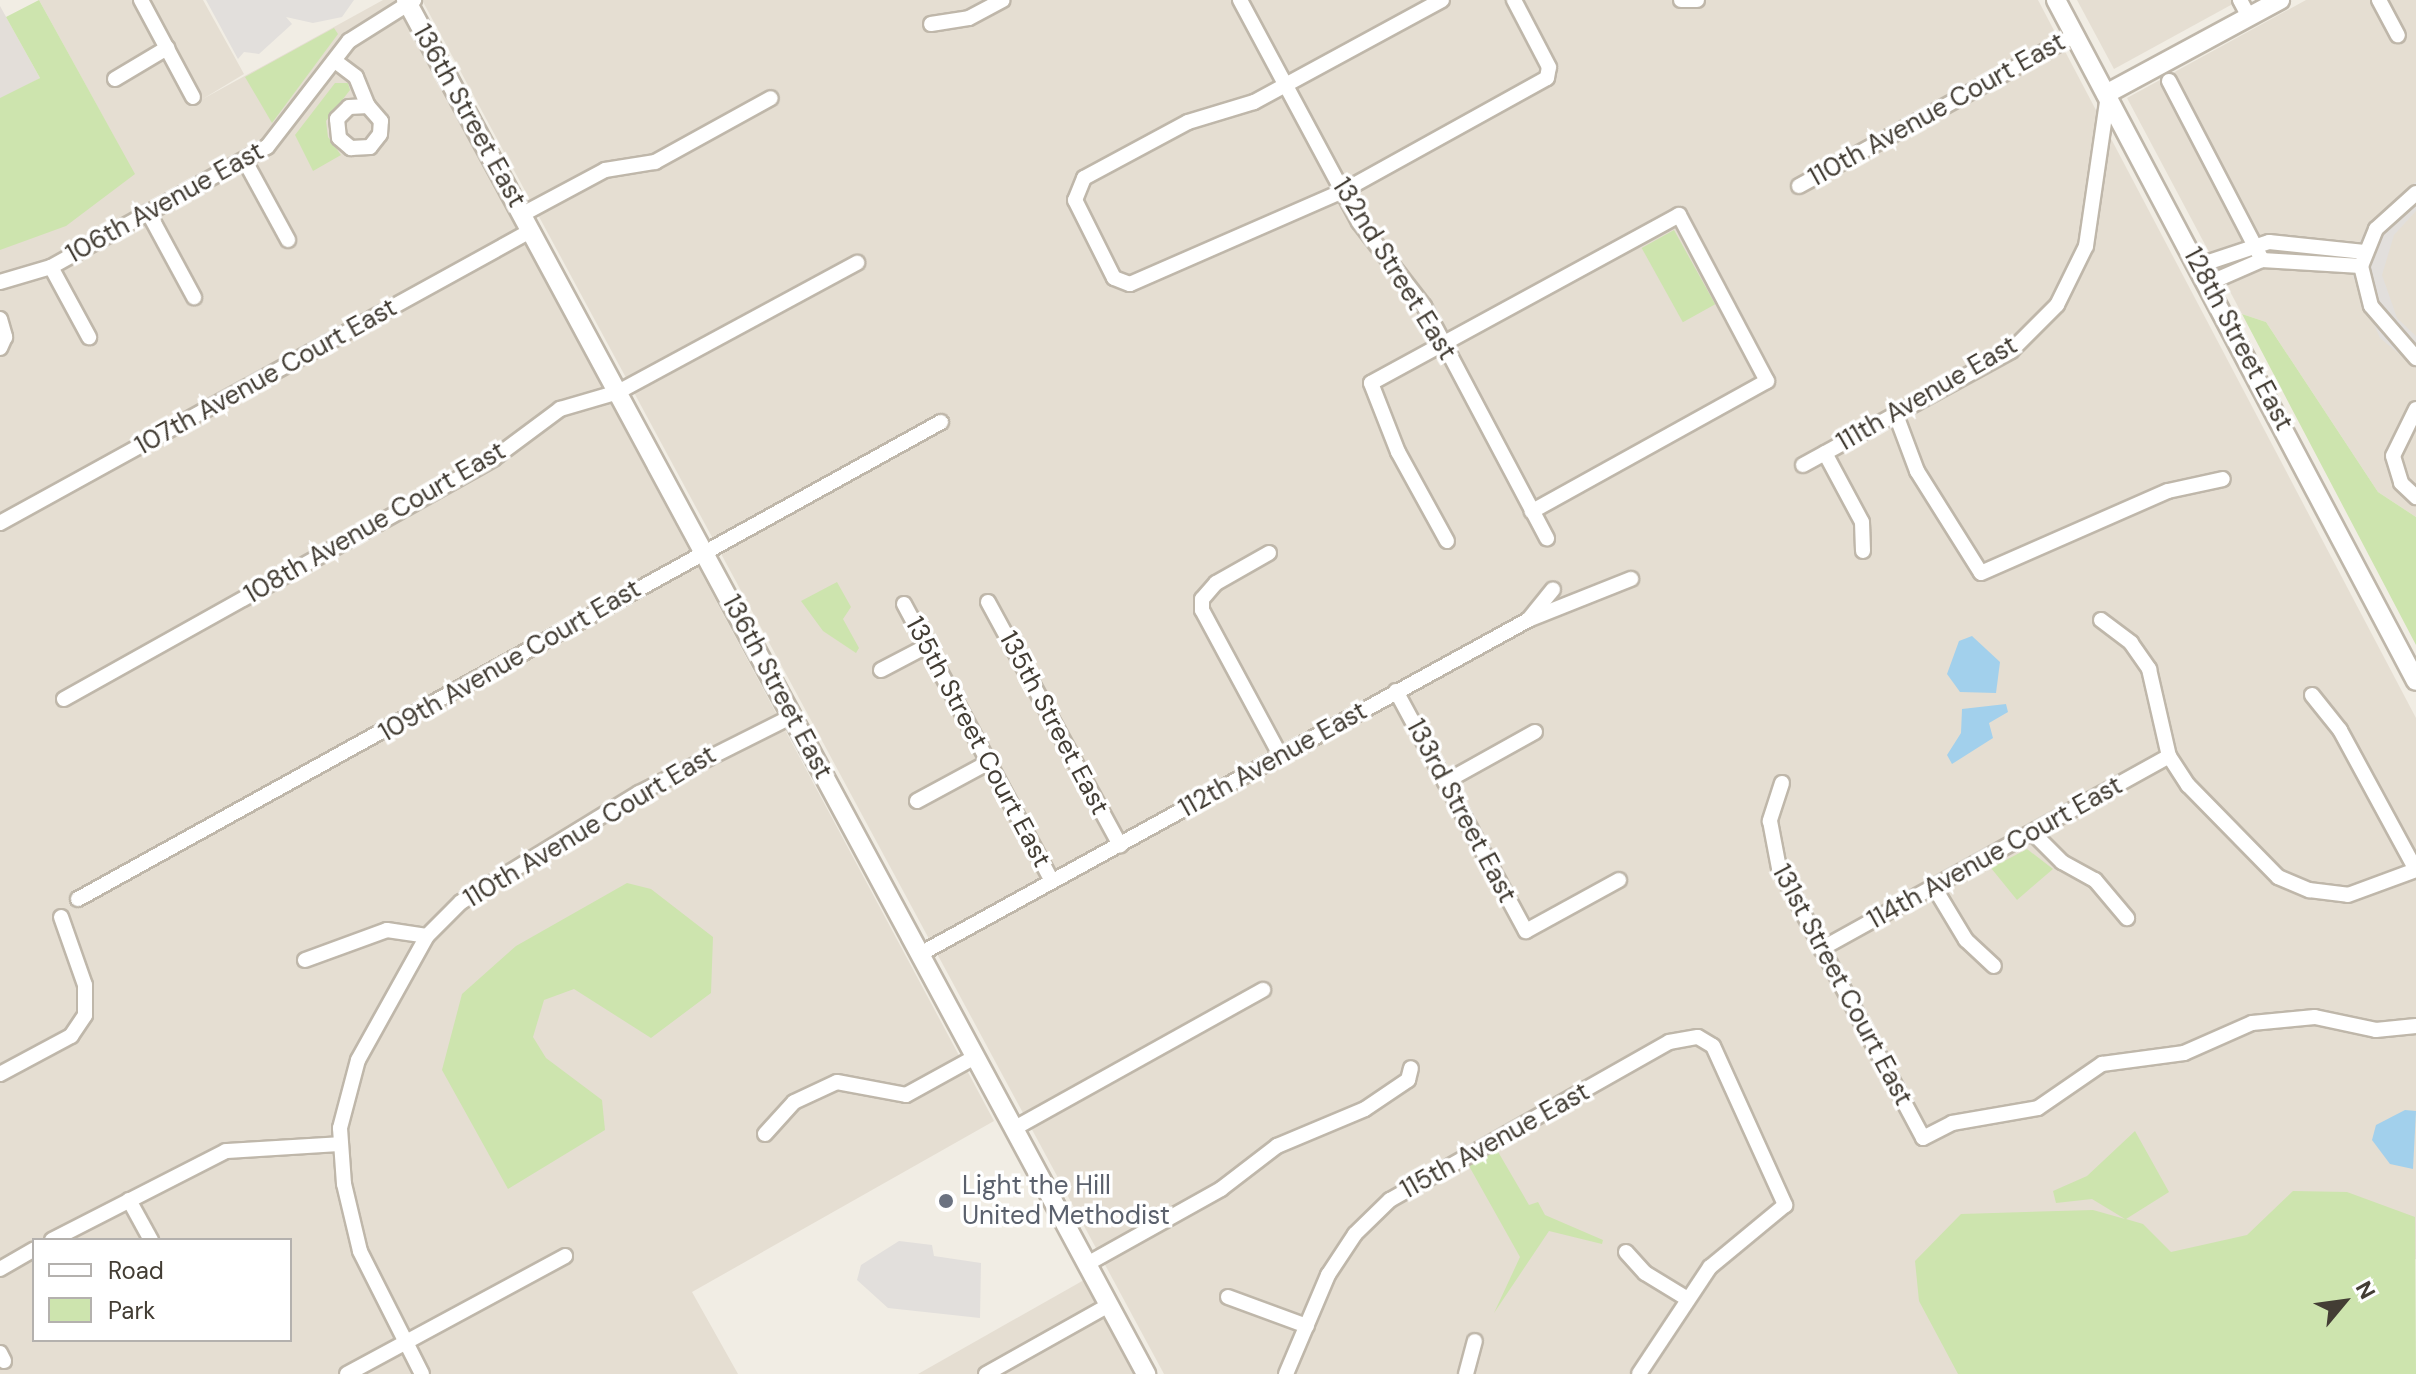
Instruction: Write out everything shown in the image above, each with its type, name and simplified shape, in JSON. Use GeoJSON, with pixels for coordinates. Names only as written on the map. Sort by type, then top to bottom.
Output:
{"type":"FeatureCollection","features":[{"type":"Feature","properties":{"kind":"street"},"geometry":{"type":"LineString","coordinates":[[141,0],[193,97]]}},
{"type":"Feature","properties":{"kind":"street"},"geometry":{"type":"LineString","coordinates":[[931,24],[969,18],[1003,0]]}},
{"type":"Feature","properties":{"kind":"street","name":"132nd Street East"},"geometry":{"type":"LineString","coordinates":[[1240,0],[1343,191],[1444,344],[1547,538]]}},
{"type":"Feature","properties":{"kind":"street"},"geometry":{"type":"LineString","coordinates":[[1442,0],[1285,84],[1167,133],[1084,178],[1075,193],[1114,278],[1130,284],[1343,191],[1550,73],[1514,0]]}},
{"type":"Feature","properties":{"kind":"street"},"geometry":{"type":"LineString","coordinates":[[1681,0],[1697,0]]}},
{"type":"Feature","properties":{"kind":"street","name":"128th Street East"},"geometry":{"type":"LineString","coordinates":[[2056,0],[2200,265],[2416,681]]}},
{"type":"Feature","properties":{"kind":"street"},"geometry":{"type":"LineString","coordinates":[[2240,0],[2249,17]]}},
{"type":"Feature","properties":{"kind":"street"},"geometry":{"type":"LineString","coordinates":[[2106,94],[2280,0]]}},
{"type":"Feature","properties":{"kind":"street"},"geometry":{"type":"LineString","coordinates":[[2379,0],[2398,35]]}},
{"type":"Feature","properties":{"kind":"street","name":"106th Avenue East"},"geometry":{"type":"LineString","coordinates":[[0,282],[51,267],[245,161],[279,138],[360,30],[409,1]]}},
{"type":"Feature","properties":{"kind":"street","name":"136th Street East"},"geometry":{"type":"LineString","coordinates":[[409,1],[1146,1374]]}},
{"type":"Feature","properties":{"kind":"street","name":"110th Avenue Court East"},"geometry":{"type":"LineString","coordinates":[[1799,186],[2075,35]]}},
{"type":"Feature","properties":{"kind":"street"},"geometry":{"type":"LineString","coordinates":[[115,79],[167,48]]}},
{"type":"Feature","properties":{"kind":"street"},"geometry":{"type":"LineString","coordinates":[[335,61],[356,77],[368,106]]}},
{"type":"Feature","properties":{"kind":"street"},"geometry":{"type":"LineString","coordinates":[[2169,81],[2257,244],[2262,260]]}},
{"type":"Feature","properties":{"kind":"street","name":"111th Avenue East"},"geometry":{"type":"LineString","coordinates":[[1803,465],[2011,351],[2057,305],[2086,246],[2109,122],[2106,94]]}},
{"type":"Feature","properties":{"kind":"street","name":"107th Avenue Court East"},"geometry":{"type":"LineString","coordinates":[[0,523],[528,222],[605,170],[655,162],[771,98]]}},
{"type":"Feature","properties":{"kind":"street"},"geometry":{"type":"LineString","coordinates":[[245,161],[288,240]]}},
{"type":"Feature","properties":{"kind":"street"},"geometry":{"type":"LineString","coordinates":[[2416,193],[2376,229],[2363,259],[2371,306],[2416,358]]}},
{"type":"Feature","properties":{"kind":"street"},"geometry":{"type":"LineString","coordinates":[[148,212],[194,297]]}},
{"type":"Feature","properties":{"kind":"street"},"geometry":{"type":"LineString","coordinates":[[1447,541],[1398,452],[1371,383],[1679,215],[1767,381],[1532,511]]}},
{"type":"Feature","properties":{"kind":"street"},"geometry":{"type":"LineString","coordinates":[[2200,265],[2257,244],[2286,241],[2363,259]]}},
{"type":"Feature","properties":{"kind":"street"},"geometry":{"type":"LineString","coordinates":[[2209,283],[2262,260],[2363,259]]}},
{"type":"Feature","properties":{"kind":"street","name":"108th Avenue Court East"},"geometry":{"type":"LineString","coordinates":[[64,699],[493,459],[549,415],[618,392],[857,263]]}},
{"type":"Feature","properties":{"kind":"street"},"geometry":{"type":"LineString","coordinates":[[51,267],[89,337]]}},
{"type":"Feature","properties":{"kind":"street"},"geometry":{"type":"LineString","coordinates":[[0,319],[5,337],[0,348]]}},
{"type":"Feature","properties":{"kind":"street"},"geometry":{"type":"LineString","coordinates":[[2416,409],[2397,440],[2395,468],[2416,497]]}},
{"type":"Feature","properties":{"kind":"street"},"geometry":{"type":"LineString","coordinates":[[1896,415],[1917,471],[1981,573],[2168,491],[2223,479]]}},
{"type":"Feature","properties":{"kind":"street","name":"109th Avenue Court East"},"geometry":{"type":"LineString","coordinates":[[78,899],[941,422]]}},
{"type":"Feature","properties":{"kind":"street"},"geometry":{"type":"LineString","coordinates":[[1825,453],[1862,522],[1863,551]]}},
{"type":"Feature","properties":{"kind":"street"},"geometry":{"type":"LineString","coordinates":[[1269,553],[1205,594],[1207,621],[1280,755]]}},
{"type":"Feature","properties":{"kind":"street","name":"112th Avenue East"},"geometry":{"type":"LineString","coordinates":[[920,954],[1528,620],[1631,579]]}},
{"type":"Feature","properties":{"kind":"street"},"geometry":{"type":"LineString","coordinates":[[1528,620],[1553,589]]}},
{"type":"Feature","properties":{"kind":"street","name":"135th Street East"},"geometry":{"type":"LineString","coordinates":[[988,602],[1120,845]]}},
{"type":"Feature","properties":{"kind":"street","name":"135th Street Court East"},"geometry":{"type":"LineString","coordinates":[[904,604],[1052,881]]}},
{"type":"Feature","properties":{"kind":"street"},"geometry":{"type":"LineString","coordinates":[[2101,620],[2131,643],[2149,669],[2169,756],[2260,862],[2309,890],[2348,895],[2416,870],[2340,730],[2312,695]]}},
{"type":"Feature","properties":{"kind":"street"},"geometry":{"type":"LineString","coordinates":[[881,670],[927,646]]}},
{"type":"Feature","properties":{"kind":"street","name":"133rd Street East"},"geometry":{"type":"LineString","coordinates":[[1396,691],[1526,931],[1619,880]]}},
{"type":"Feature","properties":{"kind":"street","name":"110th Avenue Court East"},"geometry":{"type":"LineString","coordinates":[[422,1374],[360,1251],[340,1144],[342,1114],[358,1060],[427,936],[461,902],[639,793],[793,716]]}},
{"type":"Feature","properties":{"kind":"street"},"geometry":{"type":"LineString","coordinates":[[1445,782],[1535,732]]}},
{"type":"Feature","properties":{"kind":"street","name":"114th Avenue Court East"},"geometry":{"type":"LineString","coordinates":[[1821,949],[2169,756]]}},
{"type":"Feature","properties":{"kind":"street"},"geometry":{"type":"LineString","coordinates":[[917,801],[989,762]]}},
{"type":"Feature","properties":{"kind":"street","name":"131st Street Court East"},"geometry":{"type":"LineString","coordinates":[[1782,783],[1770,821],[1772,843],[1821,949],[1923,1138],[1952,1123],[2038,1108],[2102,1064],[2184,1053],[2252,1023],[2315,1017],[2376,1030],[2416,1026]]}},
{"type":"Feature","properties":{"kind":"street"},"geometry":{"type":"LineString","coordinates":[[2033,833],[2062,862],[2095,880],[2127,918]]}},
{"type":"Feature","properties":{"kind":"street"},"geometry":{"type":"LineString","coordinates":[[1934,887],[1966,940],[1994,966]]}},
{"type":"Feature","properties":{"kind":"street"},"geometry":{"type":"LineString","coordinates":[[0,1074],[71,1036],[85,1015],[88,998],[61,917]]}},
{"type":"Feature","properties":{"kind":"street"},"geometry":{"type":"LineString","coordinates":[[305,960],[387,930],[427,936]]}},
{"type":"Feature","properties":{"kind":"street"},"geometry":{"type":"LineString","coordinates":[[1015,1128],[1263,990]]}},
{"type":"Feature","properties":{"kind":"street","name":"115th Avenue East"},"geometry":{"type":"LineString","coordinates":[[1286,1374],[1341,1253],[1390,1200],[1669,1042],[1698,1037],[1713,1046],[1756,1130],[1784,1210],[1728,1250],[1686,1298]]}},
{"type":"Feature","properties":{"kind":"street"},"geometry":{"type":"LineString","coordinates":[[765,1134],[794,1102],[837,1082],[906,1095],[975,1057]]}},
{"type":"Feature","properties":{"kind":"street"},"geometry":{"type":"LineString","coordinates":[[1087,1264],[1221,1189],[1287,1140],[1365,1109],[1408,1080],[1411,1068]]}},
{"type":"Feature","properties":{"kind":"street"},"geometry":{"type":"LineString","coordinates":[[56,1238],[226,1151],[340,1144]]}},
{"type":"Feature","properties":{"kind":"street"},"geometry":{"type":"LineString","coordinates":[[129,1200],[150,1238]]}},
{"type":"Feature","properties":{"kind":"street"},"geometry":{"type":"LineString","coordinates":[[0,1269],[32,1250]]}},
{"type":"Feature","properties":{"kind":"street"},"geometry":{"type":"LineString","coordinates":[[1626,1252],[1645,1273],[1686,1298],[1639,1374]]}},
{"type":"Feature","properties":{"kind":"street"},"geometry":{"type":"LineString","coordinates":[[347,1374],[565,1256]]}},
{"type":"Feature","properties":{"kind":"street"},"geometry":{"type":"LineString","coordinates":[[1228,1297],[1307,1326]]}},
{"type":"Feature","properties":{"kind":"street"},"geometry":{"type":"LineString","coordinates":[[986,1374],[1109,1305]]}},
{"type":"Feature","properties":{"kind":"street"},"geometry":{"type":"LineString","coordinates":[[1466,1374],[1475,1341]]}},
{"type":"Feature","properties":{"kind":"shaded area"},"geometry":{"type":"Polygon","coordinates":[[[39,0],[203,0],[244,74],[201,100],[383,0],[395,0],[994,1121],[692,1292],[738,1374],[0,1374],[0,210],[118,144],[39,0]]]}},
{"type":"Feature","properties":{"kind":"shaded area"},"geometry":{"type":"Polygon","coordinates":[[[206,0],[354,0],[342,17],[313,23],[286,17],[292,24],[259,54],[244,52],[238,59],[206,0]]]}},
{"type":"Feature","properties":{"kind":"shaded area"},"geometry":{"type":"Polygon","coordinates":[[[422,0],[2038,0],[2416,718],[2416,1259],[1972,1374],[1164,1374],[422,0]]]}},
{"type":"Feature","properties":{"kind":"shaded area"},"geometry":{"type":"Polygon","coordinates":[[[2077,0],[2240,0],[2114,69],[2077,0]]]}},
{"type":"Feature","properties":{"kind":"shaded area"},"geometry":{"type":"Polygon","coordinates":[[[2306,0],[2416,0],[2416,517],[2378,492],[2266,322],[2242,314],[2127,98],[2306,0]]]}},
{"type":"Feature","properties":{"kind":"shaded area"},"geometry":{"type":"Polygon","coordinates":[[[0,6],[40,78],[0,100],[0,6]]]}},
{"type":"Feature","properties":{"kind":"shaded area"},"geometry":{"type":"Polygon","coordinates":[[[2416,182],[2416,211],[2394,235],[2382,275],[2397,318],[2416,336],[2416,368],[2380,338],[2353,277],[2356,250],[2368,224],[2416,182]]]}},
{"type":"Feature","properties":{"kind":"shaded area"},"geometry":{"type":"Polygon","coordinates":[[[899,1241],[932,1245],[934,1256],[981,1263],[980,1318],[888,1308],[857,1280],[861,1265],[899,1241]]]}},
{"type":"Feature","properties":{"kind":"shaded area"},"geometry":{"type":"Polygon","coordinates":[[[1084,1280],[1133,1374],[918,1374],[1084,1280]]]}},
{"type":"Feature","properties":{"kind":"green space"},"geometry":{"type":"Polygon","coordinates":[[[39,0],[135,174],[66,226],[0,250],[0,98],[40,78],[6,17],[39,0]]]}},
{"type":"Feature","properties":{"kind":"green space"},"geometry":{"type":"Polygon","coordinates":[[[334,28],[338,34],[272,123],[245,77],[334,28]]]}},
{"type":"Feature","properties":{"kind":"green space"},"geometry":{"type":"Polygon","coordinates":[[[335,83],[348,83],[350,90],[326,121],[328,137],[341,155],[313,171],[295,135],[335,83]]]}},
{"type":"Feature","properties":{"kind":"green space"},"geometry":{"type":"Polygon","coordinates":[[[1674,230],[1715,304],[1683,322],[1642,248],[1674,230]]]}},
{"type":"Feature","properties":{"kind":"green space"},"geometry":{"type":"Polygon","coordinates":[[[2242,314],[2266,322],[2378,492],[2416,517],[2416,645],[2242,314]]]}},
{"type":"Feature","properties":{"kind":"green space"},"geometry":{"type":"Polygon","coordinates":[[[837,582],[851,607],[843,619],[859,648],[856,653],[823,631],[801,601],[837,582]]]}},
{"type":"Feature","properties":{"kind":"green space"},"geometry":{"type":"Polygon","coordinates":[[[2027,849],[2053,869],[2017,900],[1991,868],[2027,849]]]}},
{"type":"Feature","properties":{"kind":"green space"},"geometry":{"type":"Polygon","coordinates":[[[627,883],[651,889],[713,937],[711,993],[651,1038],[574,989],[544,1000],[533,1037],[546,1058],[602,1100],[605,1130],[508,1189],[442,1070],[462,994],[516,946],[627,883]]]}},
{"type":"Feature","properties":{"kind":"green space"},"geometry":{"type":"Polygon","coordinates":[[[2135,1131],[2169,1192],[2126,1219],[2143,1224],[2171,1252],[2247,1235],[2293,1191],[2347,1192],[2415,1217],[2416,1374],[1958,1374],[1919,1301],[1915,1261],[1961,1214],[2093,1210],[2125,1219],[2092,1199],[2056,1203],[2053,1191],[2087,1176],[2135,1131]]]}},
{"type":"Feature","properties":{"kind":"green space"},"geometry":{"type":"Polygon","coordinates":[[[1497,1150],[1529,1205],[1538,1202],[1545,1215],[1603,1240],[1602,1244],[1549,1231],[1494,1313],[1520,1257],[1469,1166],[1497,1150]]]}},
{"type":"Feature","properties":{"kind":"water"},"geometry":{"type":"Polygon","coordinates":[[[1972,636],[2000,662],[1996,693],[1960,692],[1947,674],[1959,641],[1972,636]]]}},
{"type":"Feature","properties":{"kind":"water"},"geometry":{"type":"Polygon","coordinates":[[[2006,704],[2008,712],[1989,723],[1993,738],[1952,764],[1947,755],[1961,733],[1962,709],[2006,704]]]}},
{"type":"Feature","properties":{"kind":"water"},"geometry":{"type":"Polygon","coordinates":[[[2405,1110],[2416,1111],[2413,1169],[2390,1164],[2372,1140],[2376,1125],[2405,1110]]]}},
{"type":"Feature","properties":{"kind":"place","name":"Light the Hill United Methodist"},"geometry":{"type":"Point","coordinates":[946,1201]}}]}
